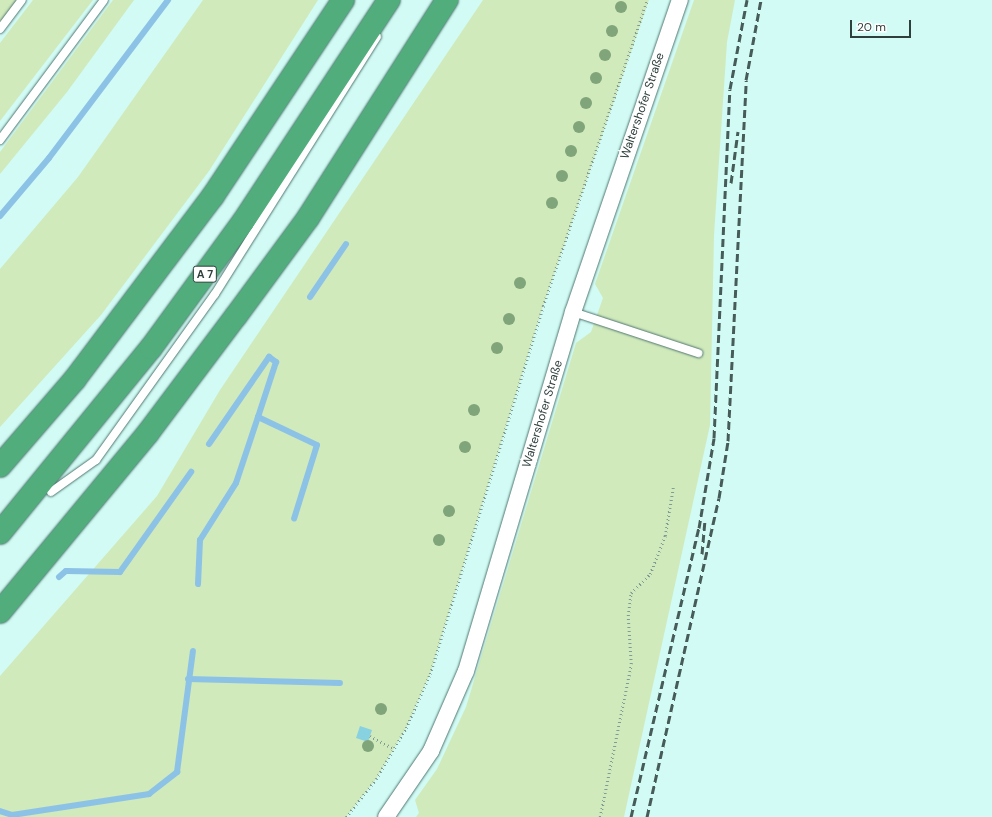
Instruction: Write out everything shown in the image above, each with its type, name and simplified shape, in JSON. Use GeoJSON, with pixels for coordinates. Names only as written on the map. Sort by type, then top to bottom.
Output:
{"type":"FeatureCollection","features":[{"type":"Feature","properties":{"kind":"highway"},"geometry":{"type":"LineString","coordinates":[[0,466],[75,379],[213,196],[343,0]]}},
{"type":"Feature","properties":{"kind":"highway"},"geometry":{"type":"LineString","coordinates":[[0,612],[143,438],[241,310],[308,218],[447,0]]}},
{"type":"Feature","properties":{"kind":"highway","name":"A 7"},"geometry":{"type":"LineString","coordinates":[[0,532],[151,348],[211,266],[387,15]]}},
{"type":"Feature","properties":{"kind":"street","name":"Waltershofer Straße"},"geometry":{"type":"LineString","coordinates":[[386,817],[422,768],[457,696],[573,312],[680,0]]}},
{"type":"Feature","properties":{"kind":"lane"},"geometry":{"type":"LineString","coordinates":[[0,29],[22,0]]}},
{"type":"Feature","properties":{"kind":"lane"},"geometry":{"type":"LineString","coordinates":[[0,140],[104,0]]}},
{"type":"Feature","properties":{"kind":"lane"},"geometry":{"type":"LineString","coordinates":[[51,492],[96,460],[215,294],[387,15],[400,0]]}},
{"type":"Feature","properties":{"kind":"lane"},"geometry":{"type":"LineString","coordinates":[[573,312],[698,352]]}},
{"type":"Feature","properties":{"kind":"path"},"geometry":{"type":"LineString","coordinates":[[346,817],[376,779],[394,749],[430,674],[543,306],[647,0]]}},
{"type":"Feature","properties":{"kind":"path"},"geometry":{"type":"LineString","coordinates":[[600,817],[631,664],[628,616],[631,593],[650,574],[665,536],[673,488]]}},
{"type":"Feature","properties":{"kind":"path"},"geometry":{"type":"LineString","coordinates":[[370,736],[394,749]]}},
{"type":"Feature","properties":{"kind":"green space"},"geometry":{"type":"Polygon","coordinates":[[[0,0],[22,0],[0,29],[0,0]]]}},
{"type":"Feature","properties":{"kind":"green space"},"geometry":{"type":"Polygon","coordinates":[[[33,0],[93,0],[0,121],[0,43],[33,0]]]}},
{"type":"Feature","properties":{"kind":"green space"},"geometry":{"type":"Polygon","coordinates":[[[113,0],[134,0],[67,92],[0,174],[0,152],[113,0]]]}},
{"type":"Feature","properties":{"kind":"green space"},"geometry":{"type":"Polygon","coordinates":[[[203,0],[318,0],[209,171],[101,315],[0,427],[0,269],[78,177],[203,0]]]}},
{"type":"Feature","properties":{"kind":"green space"},"geometry":{"type":"Polygon","coordinates":[[[483,0],[649,0],[543,306],[430,674],[406,728],[376,779],[346,817],[0,817],[0,676],[157,496],[220,390],[483,0]]]}},
{"type":"Feature","properties":{"kind":"green space"},"geometry":{"type":"Polygon","coordinates":[[[694,0],[735,0],[727,42],[714,235],[710,425],[624,817],[416,817],[419,813],[415,800],[437,769],[466,707],[576,343],[591,332],[603,298],[595,284],[694,0]]]}},
{"type":"Feature","properties":{"kind":"building"},"geometry":{"type":"Polygon","coordinates":[[[360,726],[372,730],[368,742],[356,738],[360,726]]]}},
{"type":"Feature","properties":{"kind":"waterway"},"geometry":{"type":"LineString","coordinates":[[0,216],[49,158],[168,0]]}},
{"type":"Feature","properties":{"kind":"waterway"},"geometry":{"type":"LineString","coordinates":[[310,297],[346,244]]}},
{"type":"Feature","properties":{"kind":"waterway"},"geometry":{"type":"LineString","coordinates":[[209,444],[269,357],[276,362],[258,417],[317,445],[294,519]]}},
{"type":"Feature","properties":{"kind":"waterway"},"geometry":{"type":"LineString","coordinates":[[198,584],[200,540],[236,483],[258,417]]}},
{"type":"Feature","properties":{"kind":"waterway"},"geometry":{"type":"LineString","coordinates":[[59,577],[66,571],[120,572],[191,472]]}},
{"type":"Feature","properties":{"kind":"waterway"},"geometry":{"type":"LineString","coordinates":[[0,811],[12,815],[149,794],[177,772],[193,651]]}},
{"type":"Feature","properties":{"kind":"waterway"},"geometry":{"type":"LineString","coordinates":[[188,679],[340,683]]}},
{"type":"Feature","properties":{"kind":"railway"},"geometry":{"type":"LineString","coordinates":[[631,817],[699,528],[714,438],[730,89],[747,0]]}},
{"type":"Feature","properties":{"kind":"railway"},"geometry":{"type":"LineString","coordinates":[[647,817],[719,498],[728,441],[746,80],[761,0]]}},
{"type":"Feature","properties":{"kind":"railway"},"geometry":{"type":"LineString","coordinates":[[731,183],[738,131]]}},
{"type":"Feature","properties":{"kind":"railway"},"geometry":{"type":"LineString","coordinates":[[702,554],[705,522]]}}]}
